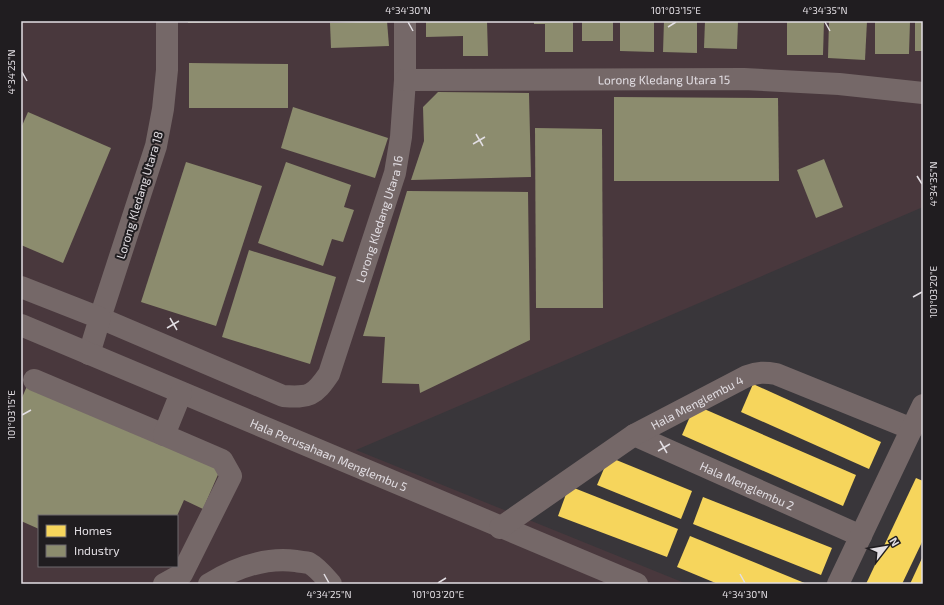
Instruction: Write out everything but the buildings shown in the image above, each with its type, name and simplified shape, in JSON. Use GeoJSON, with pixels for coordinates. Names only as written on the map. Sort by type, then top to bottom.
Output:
{"type":"FeatureCollection","features":[{"type":"Feature","properties":{"kind":"street","name":"Lorong Kledang Utara 18"},"geometry":{"type":"LineString","coordinates":[[89,354],[156,146],[163,109],[167,70],[167,21]]}},
{"type":"Feature","properties":{"kind":"street","name":"Lorong Kledang Utara 16"},"geometry":{"type":"LineString","coordinates":[[100,318],[283,396],[302,398],[319,390],[329,374],[394,173],[401,137],[405,80],[405,21]]}},
{"type":"Feature","properties":{"kind":"street","name":"Lorong Kledang Utara 15"},"geometry":{"type":"LineString","coordinates":[[405,80],[744,79],[840,84],[923,93]]}},
{"type":"Feature","properties":{"kind":"street"},"geometry":{"type":"LineString","coordinates":[[21,287],[100,318]]}},
{"type":"Feature","properties":{"kind":"street","name":"Hala Perusahaan Menglembu 5"},"geometry":{"type":"LineString","coordinates":[[21,326],[500,528],[637,584]]}},
{"type":"Feature","properties":{"kind":"street","name":"Hala Menglembu 4"},"geometry":{"type":"LineString","coordinates":[[500,528],[634,435],[757,372],[766,372],[783,377],[912,428]]}},
{"type":"Feature","properties":{"kind":"street"},"geometry":{"type":"LineString","coordinates":[[34,380],[222,460],[231,476],[182,574],[164,584]]}},
{"type":"Feature","properties":{"kind":"street"},"geometry":{"type":"LineString","coordinates":[[164,435],[181,393]]}},
{"type":"Feature","properties":{"kind":"street"},"geometry":{"type":"LineString","coordinates":[[838,584],[923,405]]}},
{"type":"Feature","properties":{"kind":"street","name":"Hala Menglembu 2"},"geometry":{"type":"LineString","coordinates":[[634,435],[861,536]]}},
{"type":"Feature","properties":{"kind":"street"},"geometry":{"type":"LineString","coordinates":[[209,584],[242,568],[268,561],[289,560],[308,563],[321,571],[331,584]]}},
{"type":"Feature","properties":{"kind":"shaded area"},"geometry":{"type":"Polygon","coordinates":[[[21,21],[923,21],[923,207],[356,450],[687,584],[21,584],[21,21]]]}}]}
